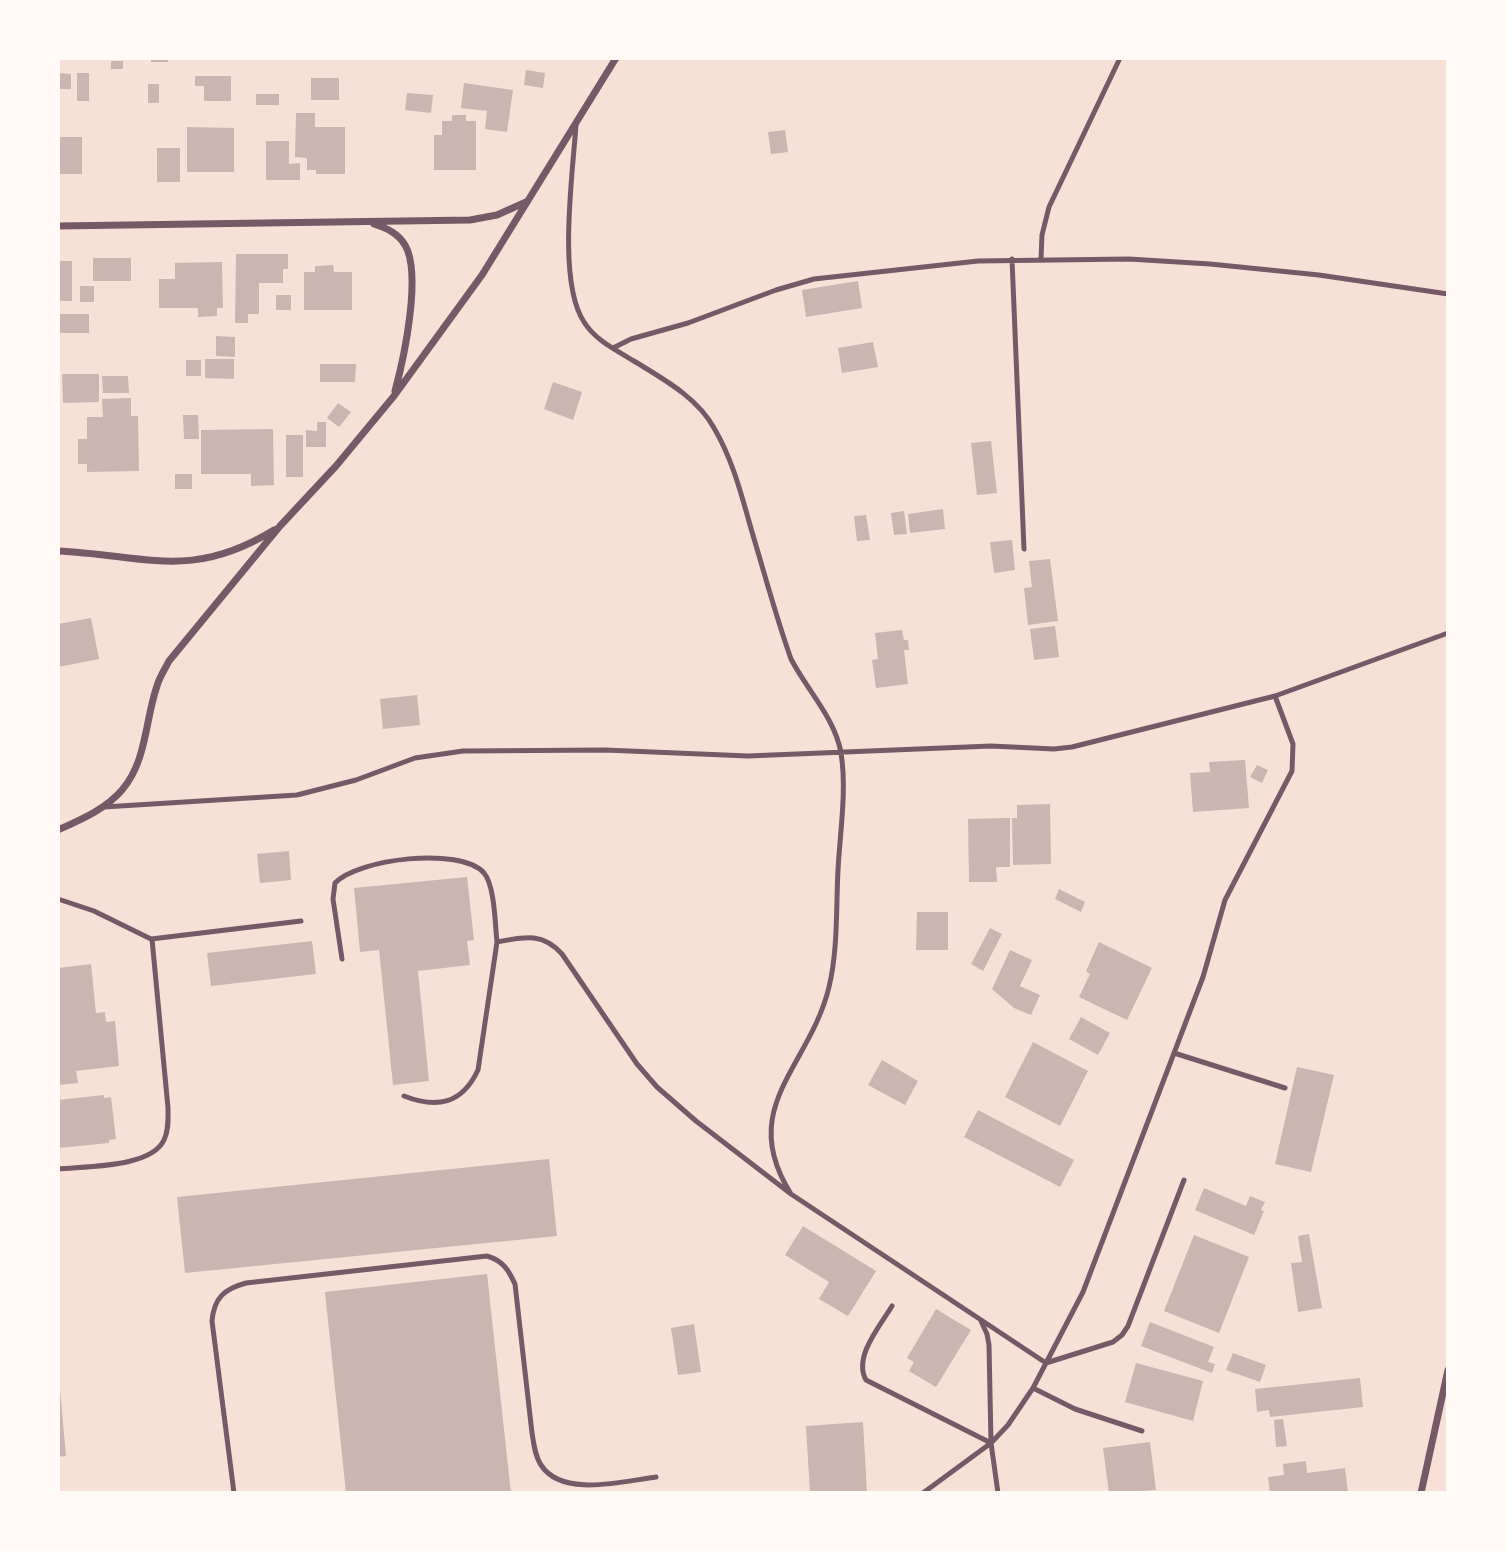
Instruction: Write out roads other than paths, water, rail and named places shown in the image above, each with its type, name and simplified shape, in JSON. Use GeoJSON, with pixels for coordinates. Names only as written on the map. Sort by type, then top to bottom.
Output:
{"type":"FeatureCollection","features":[{"type":"Feature","properties":{"kind":"street"},"geometry":{"type":"LineString","coordinates":[[58,830],[103,807],[122,791],[141,755],[157,684],[169,661],[280,526],[336,466],[394,396],[482,275],[613,58]]}},
{"type":"Feature","properties":{"kind":"street"},"geometry":{"type":"LineString","coordinates":[[58,226],[470,220],[497,215],[527,201]]}},
{"type":"Feature","properties":{"kind":"street"},"geometry":{"type":"LineString","coordinates":[[366,222],[397,235],[406,246],[410,261],[411,303],[394,396]]}},
{"type":"Feature","properties":{"kind":"street"},"geometry":{"type":"LineString","coordinates":[[58,551],[163,563],[189,561],[213,558],[238,549],[280,526]]}},
{"type":"Feature","properties":{"kind":"street"},"geometry":{"type":"LineString","coordinates":[[1421,1493],[1448,1370]]}},
{"type":"Feature","properties":{"kind":"lane"},"geometry":{"type":"LineString","coordinates":[[1041,259],[1042,235],[1049,206],[1120,58]]}},
{"type":"Feature","properties":{"kind":"lane"},"geometry":{"type":"LineString","coordinates":[[576,121],[570,237],[573,299],[584,323],[598,338],[672,385],[696,405],[713,426],[729,459],[791,659],[803,682],[824,711],[835,732],[841,752],[841,826],[833,964],[828,989],[808,1041],[778,1094],[771,1117],[770,1137],[774,1160],[780,1177],[791,1194]]}},
{"type":"Feature","properties":{"kind":"lane"},"geometry":{"type":"LineString","coordinates":[[613,348],[631,339],[688,323],[775,290],[814,279],[1012,260],[1129,259],[1210,264],[1319,275],[1448,294]]}},
{"type":"Feature","properties":{"kind":"lane"},"geometry":{"type":"LineString","coordinates":[[1012,260],[1024,549]]}},
{"type":"Feature","properties":{"kind":"lane"},"geometry":{"type":"LineString","coordinates":[[103,807],[297,795],[356,780],[415,758],[463,751],[605,750],[748,757],[991,746],[1054,749],[1072,747],[1275,696],[1448,633]]}},
{"type":"Feature","properties":{"kind":"lane"},"geometry":{"type":"LineString","coordinates":[[923,1493],[991,1443],[1024,1404],[1083,1292],[1203,977],[1225,900],[1292,771],[1293,744],[1275,696]]}},
{"type":"Feature","properties":{"kind":"lane"},"geometry":{"type":"LineString","coordinates":[[342,959],[333,899],[335,883],[349,872],[411,858],[442,857],[482,870],[490,885],[497,942],[478,1070],[470,1088],[456,1098],[434,1103],[419,1102],[404,1096]]}},
{"type":"Feature","properties":{"kind":"lane"},"geometry":{"type":"LineString","coordinates":[[58,899],[94,911],[152,939],[301,921]]}},
{"type":"Feature","properties":{"kind":"lane"},"geometry":{"type":"LineString","coordinates":[[497,942],[533,938],[544,939],[554,945],[570,964],[637,1064],[657,1087],[731,1150],[791,1194],[1046,1363]]}},
{"type":"Feature","properties":{"kind":"lane"},"geometry":{"type":"LineString","coordinates":[[58,1169],[138,1160],[151,1154],[164,1142],[168,1127],[168,1108],[152,939]]}},
{"type":"Feature","properties":{"kind":"lane"},"geometry":{"type":"LineString","coordinates":[[1174,1054],[1285,1088]]}},
{"type":"Feature","properties":{"kind":"lane"},"geometry":{"type":"LineString","coordinates":[[1046,1363],[1113,1342],[1122,1335],[1128,1326],[1184,1180]]}},
{"type":"Feature","properties":{"kind":"lane"},"geometry":{"type":"LineString","coordinates":[[234,1493],[212,1321],[213,1307],[229,1287],[487,1256],[499,1260],[509,1270],[515,1284],[534,1443],[542,1467],[554,1479],[569,1484],[585,1485],[656,1477]]}},
{"type":"Feature","properties":{"kind":"lane"},"geometry":{"type":"LineString","coordinates":[[892,1306],[863,1356],[862,1372],[866,1380],[991,1443]]}},
{"type":"Feature","properties":{"kind":"lane"},"geometry":{"type":"LineString","coordinates":[[979,1318],[989,1345],[991,1443],[998,1493]]}},
{"type":"Feature","properties":{"kind":"lane"},"geometry":{"type":"LineString","coordinates":[[1033,1388],[1075,1409],[1142,1432]]}}]}
